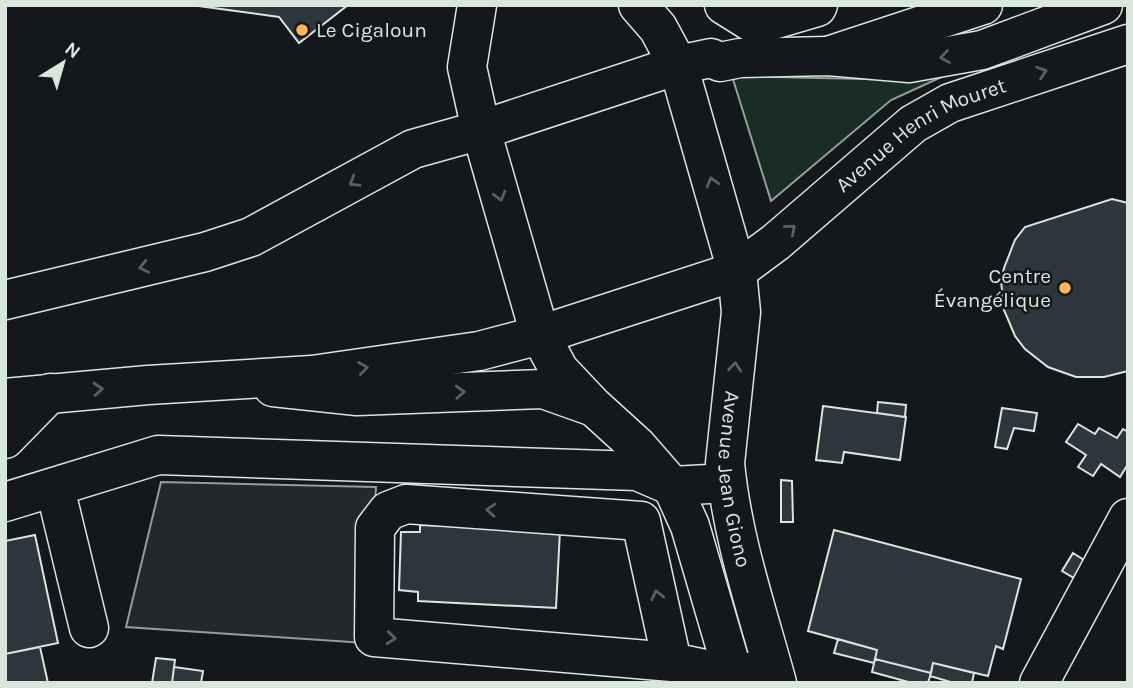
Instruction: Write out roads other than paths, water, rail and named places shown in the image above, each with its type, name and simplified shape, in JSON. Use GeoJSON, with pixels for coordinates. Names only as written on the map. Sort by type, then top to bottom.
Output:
{"type":"FeatureCollection","features":[{"type":"Feature","properties":{"kind":"main road","name":"Avenue Jean Giono"},"geometry":{"type":"LineString","coordinates":[[477,5],[467,67],[481,130],[540,335],[559,370],[637,446],[672,486],[690,526],[735,679]]}},
{"type":"Feature","properties":{"kind":"main road","name":"Avenue Jean Giono"},"geometry":{"type":"LineString","coordinates":[[638,5],[658,28],[678,65],[737,271],[741,312],[725,463],[732,518],[774,675]]}},
{"type":"Feature","properties":{"kind":"main road"},"geometry":{"type":"LineString","coordinates":[[724,5],[755,25],[818,5]]}},
{"type":"Feature","properties":{"kind":"main road"},"geometry":{"type":"LineString","coordinates":[[828,57],[983,5]]}},
{"type":"Feature","properties":{"kind":"main road","name":"Avenue Henri Mouret"},"geometry":{"type":"LineString","coordinates":[[5,300],[205,252],[251,237],[414,149],[481,130],[678,65],[711,58],[720,62],[740,58],[828,57],[909,62],[951,57],[982,50],[1103,5]]}},
{"type":"Feature","properties":{"kind":"main road","name":"Avenue Henri Mouret"},"geometry":{"type":"LineString","coordinates":[[222,380],[325,373],[479,351],[540,335],[737,271],[776,242],[913,124],[950,103],[1128,44]]}},
{"type":"Feature","properties":{"kind":"main road"},"geometry":{"type":"LineString","coordinates":[[5,398],[222,380],[357,396],[543,389],[593,406]]}},
{"type":"Feature","properties":{"kind":"main road"},"geometry":{"type":"LineString","coordinates":[[5,439],[50,393]]}},
{"type":"Feature","properties":{"kind":"main road"},"geometry":{"type":"LineString","coordinates":[[5,502],[158,455],[637,471],[672,486],[727,483]]}},
{"type":"Feature","properties":{"kind":"main road"},"geometry":{"type":"LineString","coordinates":[[55,488],[89,628]]}},
{"type":"Feature","properties":{"kind":"main road"},"geometry":{"type":"LineString","coordinates":[[671,662],[641,521],[406,504],[388,512],[375,528],[373,637],[671,662],[735,679],[774,675]]}},
{"type":"Feature","properties":{"kind":"main road"},"geometry":{"type":"LineString","coordinates":[[1039,683],[1128,518]]}},
{"type":"Feature","properties":{"kind":"place","name":"Le Cigaloun"},"geometry":{"type":"Point","coordinates":[302,30]}},
{"type":"Feature","properties":{"kind":"place","name":"Centre Évangélique"},"geometry":{"type":"Point","coordinates":[1065,288]}}]}
